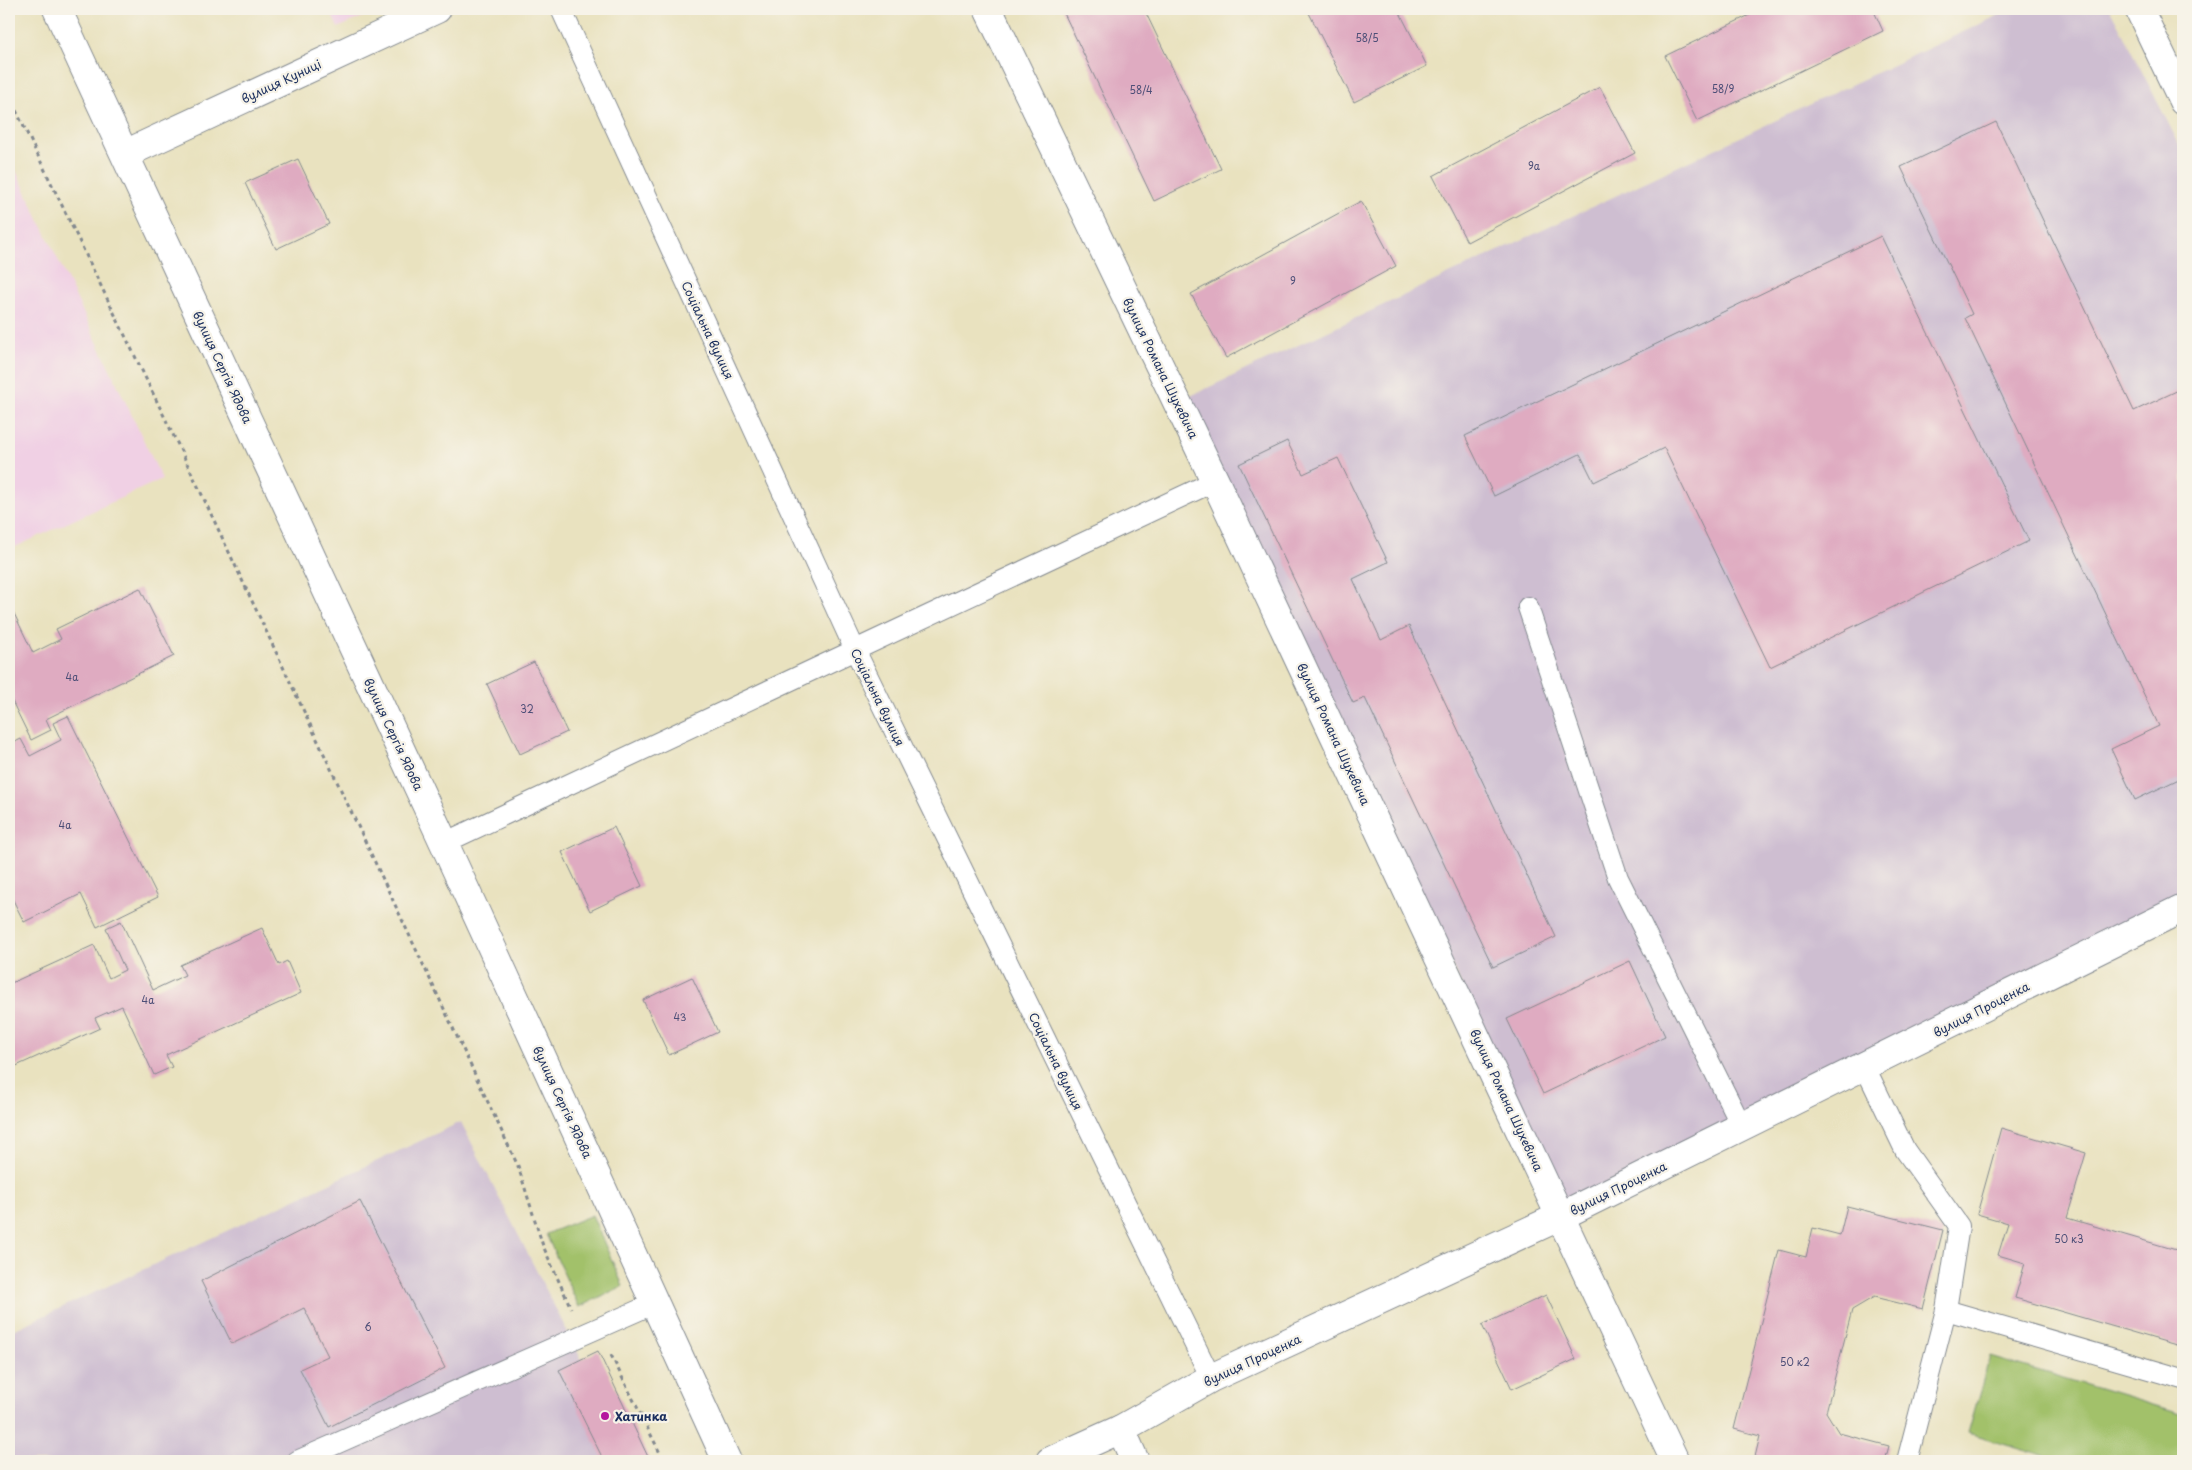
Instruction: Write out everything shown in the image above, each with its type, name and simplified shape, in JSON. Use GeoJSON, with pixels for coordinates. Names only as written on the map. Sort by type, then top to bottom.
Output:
{"type":"FeatureCollection","features":[{"type":"Feature","properties":{"kind":"street","name":"вулиця Сергія Ядова"},"geometry":{"type":"LineString","coordinates":[[57,9],[444,843],[727,1461]]}},
{"type":"Feature","properties":{"kind":"street","name":"вулиця Куниці"},"geometry":{"type":"LineString","coordinates":[[125,154],[437,9]]}},
{"type":"Feature","properties":{"kind":"street","name":"вулиця Романа Шухевича"},"geometry":{"type":"LineString","coordinates":[[988,9],[1215,480],[1675,1461]]}},
{"type":"Feature","properties":{"kind":"street"},"geometry":{"type":"LineString","coordinates":[[2139,9],[2176,66],[2183,101]]}},
{"type":"Feature","properties":{"kind":"street","name":"вулиця Проценка"},"geometry":{"type":"LineString","coordinates":[[1050,1461],[1121,1429],[1211,1378],[1561,1216],[1742,1128],[2183,908]]}},
{"type":"Feature","properties":{"kind":"street"},"geometry":{"type":"LineString","coordinates":[[1121,1429],[1135,1461]]}},
{"type":"Feature","properties":{"kind":"lane","name":"Соціальна вулиця"},"geometry":{"type":"LineString","coordinates":[[560,9],[855,650],[1211,1378]]}},
{"type":"Feature","properties":{"kind":"lane"},"geometry":{"type":"LineString","coordinates":[[444,843],[1215,480]]}},
{"type":"Feature","properties":{"kind":"lane"},"geometry":{"type":"LineString","coordinates":[[1528,607],[1618,878],[1742,1128]]}},
{"type":"Feature","properties":{"kind":"lane"},"geometry":{"type":"LineString","coordinates":[[1865,1067],[1905,1150],[1959,1226],[1946,1310],[1907,1461]]}},
{"type":"Feature","properties":{"kind":"lane"},"geometry":{"type":"LineString","coordinates":[[297,1461],[655,1303]]}},
{"type":"Feature","properties":{"kind":"lane"},"geometry":{"type":"LineString","coordinates":[[1946,1310],[2183,1379]]}},
{"type":"Feature","properties":{"kind":"path"},"geometry":{"type":"LineString","coordinates":[[9,96],[196,480],[518,1166],[543,1246],[569,1306],[598,1328],[664,1461]]}},
{"type":"Feature","properties":{"kind":"shaded area"},"geometry":{"type":"Polygon","coordinates":[[[329,9],[380,9],[338,28],[329,9]]]}},
{"type":"Feature","properties":{"kind":"shaded area"},"geometry":{"type":"Polygon","coordinates":[[[2012,9],[2110,9],[2183,152],[2183,899],[1567,1208],[1184,399],[2012,9]]]}},
{"type":"Feature","properties":{"kind":"shaded area"},"geometry":{"type":"Polygon","coordinates":[[[9,156],[162,479],[9,550],[9,156]]]}},
{"type":"Feature","properties":{"kind":"shaded area"},"geometry":{"type":"Polygon","coordinates":[[[461,1122],[633,1461],[9,1461],[9,1332],[461,1122]]]}},
{"type":"Feature","properties":{"kind":"green space"},"geometry":{"type":"Polygon","coordinates":[[[592,1215],[623,1286],[579,1307],[546,1234],[592,1215]]]}},
{"type":"Feature","properties":{"kind":"green space"},"geometry":{"type":"Polygon","coordinates":[[[1990,1356],[2183,1414],[2183,1461],[2063,1461],[1968,1433],[1990,1356]]]}},
{"type":"Feature","properties":{"kind":"building"},"geometry":{"type":"Polygon","coordinates":[[[1062,9],[1144,9],[1221,169],[1154,201],[1062,9]]]}},
{"type":"Feature","properties":{"kind":"building"},"geometry":{"type":"Polygon","coordinates":[[[1307,9],[1398,9],[1427,66],[1354,102],[1307,9]]]}},
{"type":"Feature","properties":{"kind":"building"},"geometry":{"type":"Polygon","coordinates":[[[1762,9],[1873,9],[1883,31],[1697,121],[1665,56],[1762,9]]]}},
{"type":"Feature","properties":{"kind":"building"},"geometry":{"type":"Polygon","coordinates":[[[1600,87],[1635,153],[1467,242],[1433,176],[1600,87]]]}},
{"type":"Feature","properties":{"kind":"building"},"geometry":{"type":"Polygon","coordinates":[[[1996,122],[2134,411],[2183,388],[2183,777],[2135,800],[2111,749],[2159,726],[1965,318],[1972,314],[1901,167],[1996,122]]]}},
{"type":"Feature","properties":{"kind":"building"},"geometry":{"type":"Polygon","coordinates":[[[298,159],[329,224],[276,249],[245,183],[298,159]]]}},
{"type":"Feature","properties":{"kind":"building"},"geometry":{"type":"Polygon","coordinates":[[[1361,201],[1396,266],[1226,358],[1191,294],[1361,201]]]}},
{"type":"Feature","properties":{"kind":"building"},"geometry":{"type":"Polygon","coordinates":[[[1881,236],[2029,541],[1770,667],[1664,448],[1594,482],[1580,454],[1494,496],[1465,436],[1881,236]]]}},
{"type":"Feature","properties":{"kind":"building"},"geometry":{"type":"Polygon","coordinates":[[[1287,441],[1303,474],[1338,458],[1388,562],[1353,579],[1381,640],[1409,626],[1556,937],[1493,967],[1365,698],[1353,703],[1239,464],[1287,441]]]}},
{"type":"Feature","properties":{"kind":"building"},"geometry":{"type":"Polygon","coordinates":[[[140,588],[174,656],[46,719],[51,730],[31,740],[9,695],[9,603],[33,653],[61,639],[56,629],[140,588]]]}},
{"type":"Feature","properties":{"kind":"building"},"geometry":{"type":"Polygon","coordinates":[[[534,662],[567,732],[520,754],[487,684],[534,662]]]}},
{"type":"Feature","properties":{"kind":"building"},"geometry":{"type":"Polygon","coordinates":[[[68,716],[158,897],[97,927],[81,894],[24,922],[9,892],[9,745],[21,739],[30,756],[61,740],[53,723],[68,716]]]}},
{"type":"Feature","properties":{"kind":"building"},"geometry":{"type":"Polygon","coordinates":[[[614,827],[642,886],[590,911],[562,852],[614,827]]]}},
{"type":"Feature","properties":{"kind":"building"},"geometry":{"type":"Polygon","coordinates":[[[121,921],[153,990],[185,975],[180,965],[262,928],[279,965],[287,961],[301,993],[166,1055],[172,1067],[154,1075],[122,1006],[95,1018],[100,1028],[14,1067],[9,1054],[9,984],[94,945],[109,978],[125,970],[106,928],[121,921]]]}},
{"type":"Feature","properties":{"kind":"building"},"geometry":{"type":"Polygon","coordinates":[[[1630,961],[1665,1036],[1543,1094],[1507,1019],[1630,961]]]}},
{"type":"Feature","properties":{"kind":"building"},"geometry":{"type":"Polygon","coordinates":[[[692,977],[718,1032],[669,1055],[643,1000],[692,977]]]}},
{"type":"Feature","properties":{"kind":"building"},"geometry":{"type":"Polygon","coordinates":[[[2001,1128],[2086,1153],[2067,1218],[2183,1252],[2183,1347],[2015,1298],[2025,1263],[1998,1255],[2008,1223],[1977,1214],[2001,1128]]]}},
{"type":"Feature","properties":{"kind":"building"},"geometry":{"type":"Polygon","coordinates":[[[360,1201],[445,1368],[329,1427],[300,1369],[328,1356],[304,1308],[232,1344],[201,1281],[360,1201]]]}},
{"type":"Feature","properties":{"kind":"building"},"geometry":{"type":"Polygon","coordinates":[[[1847,1206],[1943,1230],[1923,1309],[1874,1297],[1852,1310],[1826,1412],[1839,1433],[1889,1446],[1885,1461],[1754,1461],[1760,1436],[1734,1429],[1779,1250],[1806,1257],[1813,1228],[1840,1235],[1847,1206]]]}},
{"type":"Feature","properties":{"kind":"building"},"geometry":{"type":"Polygon","coordinates":[[[1546,1295],[1576,1359],[1512,1389],[1482,1325],[1546,1295]]]}},
{"type":"Feature","properties":{"kind":"building","name":"Хатинка"},"geometry":{"type":"Polygon","coordinates":[[[598,1351],[650,1461],[604,1461],[559,1370],[598,1351]]]}},
{"type":"Feature","properties":{"kind":"place","name":"Хатинка"},"geometry":{"type":"Point","coordinates":[605,1416]}}]}
